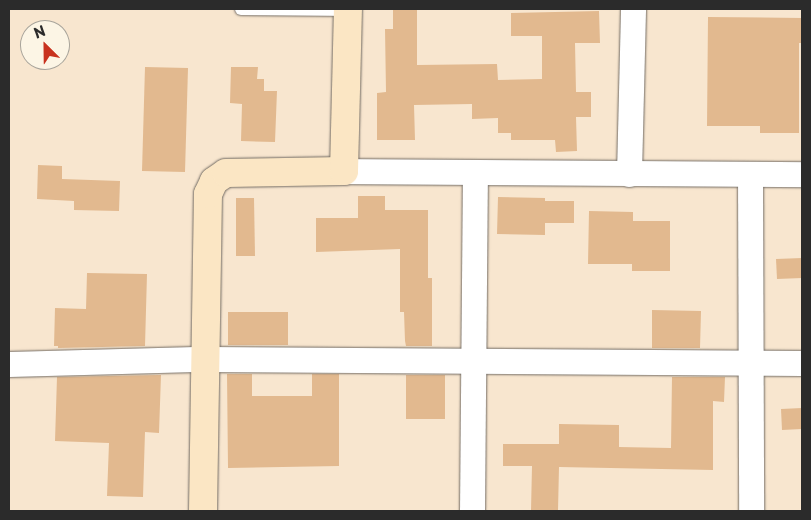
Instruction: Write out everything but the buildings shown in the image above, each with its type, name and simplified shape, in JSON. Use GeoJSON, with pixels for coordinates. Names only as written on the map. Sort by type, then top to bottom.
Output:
{"type":"FeatureCollection","features":[{"type":"Feature","properties":{"kind":"street"},"geometry":{"type":"LineString","coordinates":[[629,174],[634,9]]}},
{"type":"Feature","properties":{"kind":"street"},"geometry":{"type":"LineString","coordinates":[[344,171],[348,10]]}},
{"type":"Feature","properties":{"kind":"street"},"geometry":{"type":"LineString","coordinates":[[203,511],[208,194],[214,181],[226,173],[344,171],[802,174]]}},
{"type":"Feature","properties":{"kind":"street"},"geometry":{"type":"LineString","coordinates":[[472,511],[475,362],[475,173]]}},
{"type":"Feature","properties":{"kind":"street"},"geometry":{"type":"LineString","coordinates":[[750,175],[751,511]]}},
{"type":"Feature","properties":{"kind":"street"},"geometry":{"type":"LineString","coordinates":[[9,364],[205,359],[802,363]]}},
{"type":"Feature","properties":{"kind":"lane"},"geometry":{"type":"LineString","coordinates":[[241,9],[348,10]]}}]}
